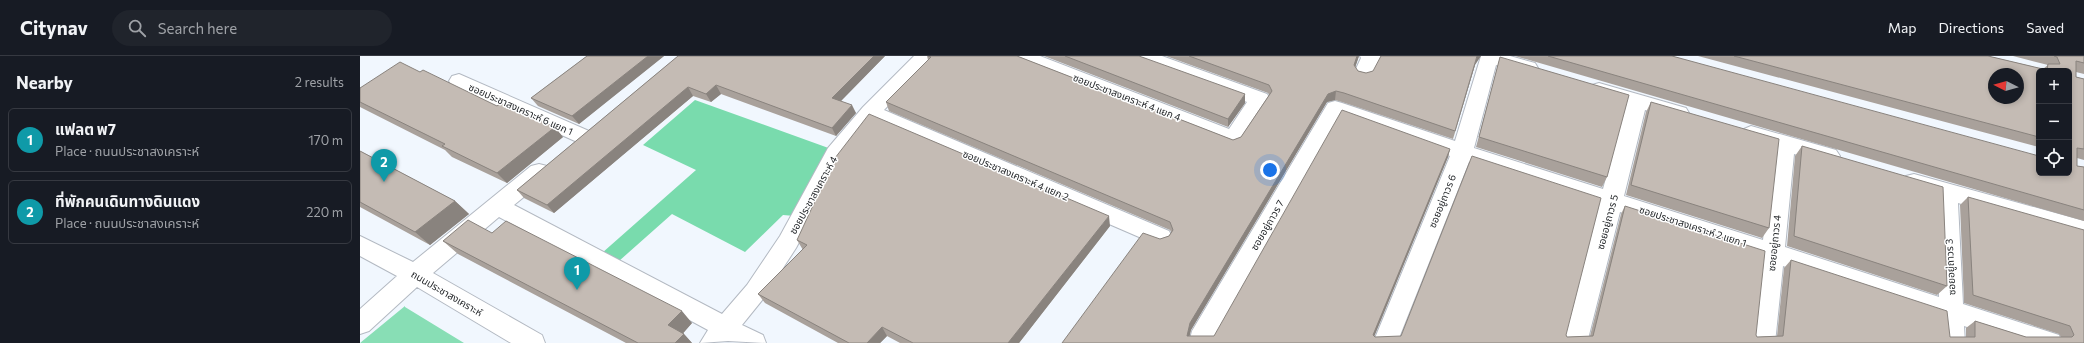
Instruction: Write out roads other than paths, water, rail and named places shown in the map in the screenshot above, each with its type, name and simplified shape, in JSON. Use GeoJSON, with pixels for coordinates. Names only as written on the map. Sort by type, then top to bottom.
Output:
{"type":"FeatureCollection","features":[{"type":"Feature","properties":{"kind":"street","name":"ซอยประชาสงเคราะห์ 4"},"geometry":{"type":"LineString","coordinates":[[718,335],[754,292],[788,242],[835,154],[870,112],[925,56]]}},
{"type":"Feature","properties":{"kind":"street","name":"ซอยประชาสงเคราะห์ 4 แยก 4"},"geometry":{"type":"LineString","coordinates":[[1021,56],[1233,139],[1260,99],[1142,56]]}},
{"type":"Feature","properties":{"kind":"street","name":"ซอยอยู่ถาวร 6"},"geometry":{"type":"LineString","coordinates":[[1385,343],[1462,152],[1486,65],[1491,58],[1547,74]]}},
{"type":"Feature","properties":{"kind":"street","name":"ซอยประชาสงเคราะห์ 6 แยก 1"},"geometry":{"type":"LineString","coordinates":[[459,81],[588,131],[497,206]]}},
{"type":"Feature","properties":{"kind":"street"},"geometry":{"type":"LineString","coordinates":[[1584,86],[1696,118]]}},
{"type":"Feature","properties":{"kind":"street","name":"ซอยอยู่ถาวร 5"},"geometry":{"type":"LineString","coordinates":[[1575,343],[1613,200],[1637,101]]}},
{"type":"Feature","properties":{"kind":"street","name":"ซอยประชาสงเคราะห์ 2 แยก 1"},"geometry":{"type":"LineString","coordinates":[[1336,108],[1462,152],[2050,343]]}},
{"type":"Feature","properties":{"kind":"street","name":"ซอยอยู่ถาวร 7"},"geometry":{"type":"LineString","coordinates":[[1201,343],[1205,332],[1336,108]]}},
{"type":"Feature","properties":{"kind":"street","name":"ซอยประชาสงเคราะห์ 4 แยก 2"},"geometry":{"type":"LineString","coordinates":[[870,112],[1161,237]]}},
{"type":"Feature","properties":{"kind":"street"},"geometry":{"type":"LineString","coordinates":[[1733,129],[1844,161]]}},
{"type":"Feature","properties":{"kind":"street","name":"ซอยอยู่ถาวร 4"},"geometry":{"type":"LineString","coordinates":[[1763,343],[1785,143]]}},
{"type":"Feature","properties":{"kind":"street"},"geometry":{"type":"LineString","coordinates":[[1895,176],[2084,230]]}},
{"type":"Feature","properties":{"kind":"street","name":"ซอยอยู่ถาวร 3"},"geometry":{"type":"LineString","coordinates":[[1946,191],[1953,343]]}},
{"type":"Feature","properties":{"kind":"street"},"geometry":{"type":"LineString","coordinates":[[360,324],[415,274],[497,206],[718,335],[754,343]]}},
{"type":"Feature","properties":{"kind":"street","name":"ถนนประชาสงเคราะห์"},"geometry":{"type":"LineString","coordinates":[[360,245],[415,274],[532,343]]}},
{"type":"Feature","properties":{"kind":"place","name":"ที่พักคนเดินทางดินแดง"},"geometry":{"type":"Point","coordinates":[384,182]}},
{"type":"Feature","properties":{"kind":"place","name":"แฟลต พ7"},"geometry":{"type":"Point","coordinates":[577,290]}}]}
